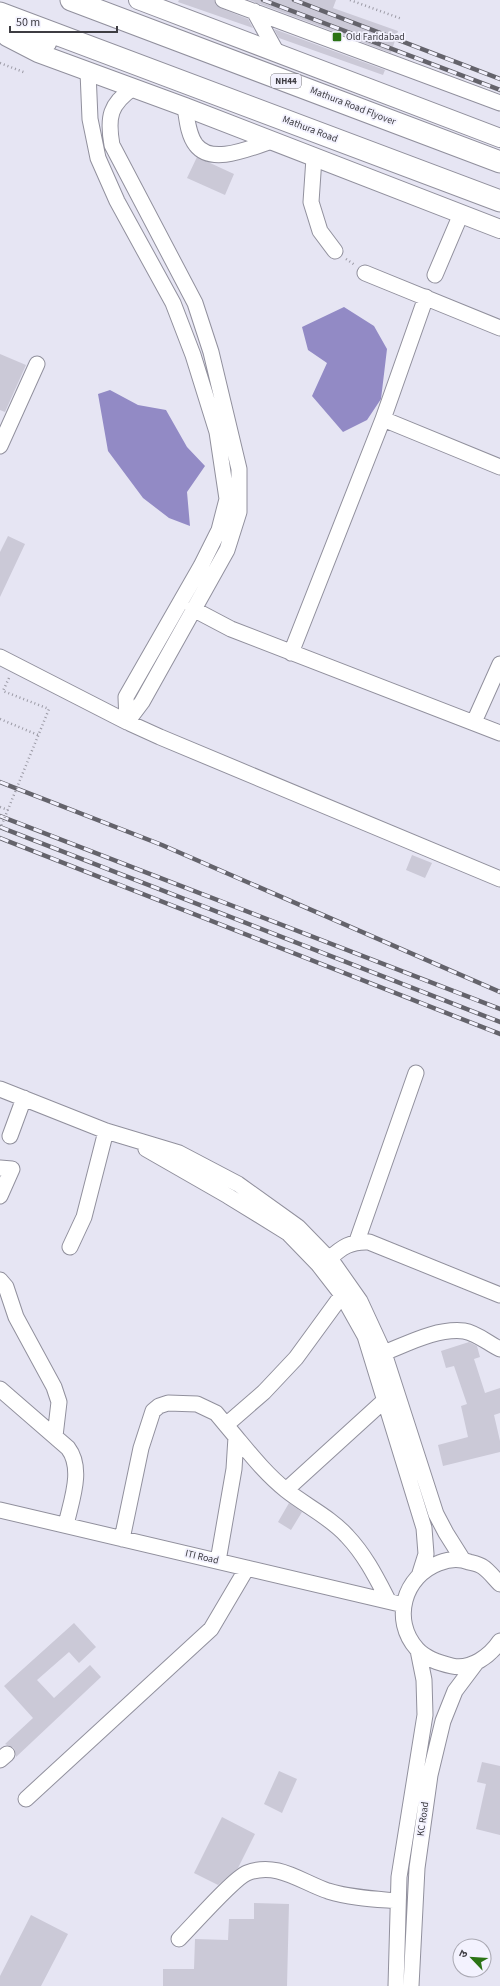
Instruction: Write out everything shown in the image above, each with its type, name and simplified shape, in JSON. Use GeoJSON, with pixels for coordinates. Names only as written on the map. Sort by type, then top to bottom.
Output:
{"type":"FeatureCollection","features":[{"type":"Feature","properties":{"kind":"highway","name":"Mathura Road Flyover"},"geometry":{"type":"LineString","coordinates":[[71,0],[500,162]]}},
{"type":"Feature","properties":{"kind":"highway"},"geometry":{"type":"LineString","coordinates":[[0,13],[120,58]]}},
{"type":"Feature","properties":{"kind":"highway"},"geometry":{"type":"LineString","coordinates":[[0,32],[120,58]]}},
{"type":"Feature","properties":{"kind":"highway","name":"Mathura Road"},"geometry":{"type":"LineString","coordinates":[[120,58],[500,201]]}},
{"type":"Feature","properties":{"kind":"main road"},"geometry":{"type":"LineString","coordinates":[[138,0],[500,138]]}},
{"type":"Feature","properties":{"kind":"main road"},"geometry":{"type":"LineString","coordinates":[[0,32],[38,53],[184,107],[500,229]]}},
{"type":"Feature","properties":{"kind":"street"},"geometry":{"type":"LineString","coordinates":[[223,0],[500,103]]}},
{"type":"Feature","properties":{"kind":"street"},"geometry":{"type":"LineString","coordinates":[[254,11],[277,53]]}},
{"type":"Feature","properties":{"kind":"street"},"geometry":{"type":"LineString","coordinates":[[88,72],[90,119],[98,158],[117,201],[173,303],[217,432],[227,499],[219,530],[201,566],[126,697],[127,722]]}},
{"type":"Feature","properties":{"kind":"street"},"geometry":{"type":"LineString","coordinates":[[127,722],[142,702],[227,550],[239,512],[239,470],[211,352],[194,302],[112,145],[109,129],[113,108],[120,98],[134,88]]}},
{"type":"Feature","properties":{"kind":"street"},"geometry":{"type":"LineString","coordinates":[[184,107],[190,134],[196,146],[204,153],[215,155],[230,154],[272,141]]}},
{"type":"Feature","properties":{"kind":"street"},"geometry":{"type":"LineString","coordinates":[[314,158],[311,202],[320,231],[335,251]]}},
{"type":"Feature","properties":{"kind":"street"},"geometry":{"type":"LineString","coordinates":[[435,275],[461,214]]}},
{"type":"Feature","properties":{"kind":"street"},"geometry":{"type":"LineString","coordinates":[[365,273],[500,328]]}},
{"type":"Feature","properties":{"kind":"street"},"geometry":{"type":"LineString","coordinates":[[291,652],[383,418],[426,297]]}},
{"type":"Feature","properties":{"kind":"street"},"geometry":{"type":"LineString","coordinates":[[2,437],[37,364]]}},
{"type":"Feature","properties":{"kind":"street"},"geometry":{"type":"LineString","coordinates":[[383,418],[500,467]]}},
{"type":"Feature","properties":{"kind":"street"},"geometry":{"type":"LineString","coordinates":[[193,609],[231,629],[500,733]]}},
{"type":"Feature","properties":{"kind":"street"},"geometry":{"type":"LineString","coordinates":[[0,657],[127,722],[500,879]]}},
{"type":"Feature","properties":{"kind":"street"},"geometry":{"type":"LineString","coordinates":[[474,722],[500,664]]}},
{"type":"Feature","properties":{"kind":"street"},"geometry":{"type":"LineString","coordinates":[[357,1241],[416,1073]]}},
{"type":"Feature","properties":{"kind":"street"},"geometry":{"type":"LineString","coordinates":[[0,1089],[130,1140],[179,1153],[238,1184],[282,1214],[298,1227],[329,1259],[360,1301],[384,1353],[436,1514],[463,1560]]}},
{"type":"Feature","properties":{"kind":"street"},"geometry":{"type":"LineString","coordinates":[[10,1136],[24,1098]]}},
{"type":"Feature","properties":{"kind":"street"},"geometry":{"type":"LineString","coordinates":[[70,1247],[84,1217],[106,1131]]}},
{"type":"Feature","properties":{"kind":"street"},"geometry":{"type":"LineString","coordinates":[[130,1140],[228,1196],[288,1233],[318,1264],[342,1295],[365,1336],[386,1399],[424,1528],[426,1554],[420,1573],[405,1597],[402,1615],[410,1640],[418,1650],[430,1660],[454,1666],[476,1663],[498,1648]]}},
{"type":"Feature","properties":{"kind":"street"},"geometry":{"type":"LineString","coordinates":[[0,1168],[12,1169],[0,1196]]}},
{"type":"Feature","properties":{"kind":"street"},"geometry":{"type":"LineString","coordinates":[[329,1259],[341,1247],[357,1241],[369,1242],[500,1295]]}},
{"type":"Feature","properties":{"kind":"street"},"geometry":{"type":"LineString","coordinates":[[0,1280],[11,1298],[16,1317],[54,1387],[59,1402],[55,1436]]}},
{"type":"Feature","properties":{"kind":"street"},"geometry":{"type":"LineString","coordinates":[[226,1425],[264,1392],[296,1358],[342,1295]]}},
{"type":"Feature","properties":{"kind":"street"},"geometry":{"type":"LineString","coordinates":[[384,1353],[434,1334],[465,1331],[500,1349]]}},
{"type":"Feature","properties":{"kind":"street"},"geometry":{"type":"LineString","coordinates":[[0,1389],[55,1436],[74,1456],[76,1463],[76,1475],[66,1525]]}},
{"type":"Feature","properties":{"kind":"street"},"geometry":{"type":"LineString","coordinates":[[286,1490],[386,1399]]}},
{"type":"Feature","properties":{"kind":"street"},"geometry":{"type":"LineString","coordinates":[[122,1538],[141,1448],[153,1411],[159,1406],[168,1403],[197,1404],[216,1413],[255,1460],[286,1490],[334,1523],[347,1536],[365,1557],[388,1600]]}},
{"type":"Feature","properties":{"kind":"street"},"geometry":{"type":"LineString","coordinates":[[218,1561],[234,1469],[236,1437]]}},
{"type":"Feature","properties":{"kind":"street","name":"ITI Road"},"geometry":{"type":"LineString","coordinates":[[0,1510],[388,1600],[404,1605]]}},
{"type":"Feature","properties":{"kind":"street"},"geometry":{"type":"LineString","coordinates":[[420,1573],[429,1567],[447,1560],[463,1560],[483,1566],[500,1584]]}},
{"type":"Feature","properties":{"kind":"street"},"geometry":{"type":"LineString","coordinates":[[26,1799],[211,1629],[247,1568]]}},
{"type":"Feature","properties":{"kind":"street"},"geometry":{"type":"LineString","coordinates":[[396,1986],[399,1877],[425,1715],[424,1680],[418,1650]]}},
{"type":"Feature","properties":{"kind":"street","name":"KC Road"},"geometry":{"type":"LineString","coordinates":[[411,1986],[417,1868],[430,1774],[443,1721],[455,1691],[476,1663]]}},
{"type":"Feature","properties":{"kind":"street"},"geometry":{"type":"LineString","coordinates":[[179,1939],[235,1882],[246,1873],[260,1870],[274,1869],[298,1876],[328,1890],[347,1895],[398,1901]]}},
{"type":"Feature","properties":{"kind":"path"},"geometry":{"type":"LineString","coordinates":[[350,0],[402,19]]}},
{"type":"Feature","properties":{"kind":"path"},"geometry":{"type":"LineString","coordinates":[[0,63],[26,73]]}},
{"type":"Feature","properties":{"kind":"path"},"geometry":{"type":"LineString","coordinates":[[335,251],[365,273]]}},
{"type":"Feature","properties":{"kind":"path"},"geometry":{"type":"LineString","coordinates":[[0,829],[49,709],[3,691]]}},
{"type":"Feature","properties":{"kind":"path"},"geometry":{"type":"LineString","coordinates":[[0,719],[38,735]]}},
{"type":"Feature","properties":{"kind":"path"},"geometry":{"type":"LineString","coordinates":[[0,807],[8,810]]}},
{"type":"Feature","properties":{"kind":"shaded area"},"geometry":{"type":"Polygon","coordinates":[[[344,307],[374,326],[387,349],[381,399],[367,420],[343,432],[312,396],[327,363],[308,350],[302,327],[344,307]]]}},
{"type":"Feature","properties":{"kind":"shaded area"},"geometry":{"type":"Polygon","coordinates":[[[110,390],[138,405],[166,410],[187,447],[205,466],[187,492],[190,526],[169,518],[143,498],[108,451],[98,394],[110,390]]]}},
{"type":"Feature","properties":{"kind":"building"},"geometry":{"type":"Polygon","coordinates":[[[179,0],[214,0],[216,5],[220,8],[248,19],[253,28],[178,2],[179,0]]]}},
{"type":"Feature","properties":{"kind":"building"},"geometry":{"type":"Polygon","coordinates":[[[249,0],[336,0],[333,8],[398,31],[391,53],[249,0]]]}},
{"type":"Feature","properties":{"kind":"building"},"geometry":{"type":"Polygon","coordinates":[[[274,29],[385,70],[383,75],[279,38],[274,29]]]}},
{"type":"Feature","properties":{"kind":"building"},"geometry":{"type":"Polygon","coordinates":[[[197,157],[234,174],[225,195],[187,178],[197,157]]]}},
{"type":"Feature","properties":{"kind":"building"},"geometry":{"type":"Polygon","coordinates":[[[0,354],[26,365],[5,412],[0,410],[0,354]]]}},
{"type":"Feature","properties":{"kind":"building"},"geometry":{"type":"Polygon","coordinates":[[[8,536],[25,544],[0,597],[0,552],[8,536]]]}},
{"type":"Feature","properties":{"kind":"building"},"geometry":{"type":"Polygon","coordinates":[[[412,855],[432,863],[425,878],[406,870],[412,855]]]}},
{"type":"Feature","properties":{"kind":"building"},"geometry":{"type":"Polygon","coordinates":[[[469,1342],[477,1346],[480,1357],[474,1359],[485,1393],[500,1388],[500,1413],[494,1415],[500,1441],[500,1452],[443,1466],[438,1445],[468,1437],[461,1406],[467,1404],[454,1366],[446,1368],[441,1351],[469,1342]]]}},
{"type":"Feature","properties":{"kind":"building"},"geometry":{"type":"Polygon","coordinates":[[[289,1503],[302,1512],[291,1530],[278,1522],[289,1503]]]}},
{"type":"Feature","properties":{"kind":"building"},"geometry":{"type":"Polygon","coordinates":[[[74,1623],[96,1647],[79,1663],[69,1652],[37,1680],[54,1698],[90,1665],[101,1677],[16,1757],[14,1748],[5,1744],[33,1718],[4,1686],[74,1623]]]}},
{"type":"Feature","properties":{"kind":"building"},"geometry":{"type":"Polygon","coordinates":[[[482,1762],[500,1766],[500,1835],[476,1829],[486,1784],[477,1782],[482,1762]]]}},
{"type":"Feature","properties":{"kind":"building"},"geometry":{"type":"Polygon","coordinates":[[[279,1771],[297,1779],[282,1813],[264,1804],[279,1771]]]}},
{"type":"Feature","properties":{"kind":"building"},"geometry":{"type":"Polygon","coordinates":[[[222,1817],[255,1834],[238,1868],[218,1885],[194,1873],[222,1817]]]}},
{"type":"Feature","properties":{"kind":"building"},"geometry":{"type":"Polygon","coordinates":[[[254,1903],[289,1904],[287,1986],[163,1986],[163,1969],[194,1969],[195,1939],[228,1940],[229,1919],[254,1919],[254,1903]]]}},
{"type":"Feature","properties":{"kind":"building"},"geometry":{"type":"Polygon","coordinates":[[[31,1915],[68,1934],[41,1986],[0,1986],[0,1976],[31,1915]]]}},
{"type":"Feature","properties":{"kind":"railway"},"geometry":{"type":"LineString","coordinates":[[263,0],[500,90]]}},
{"type":"Feature","properties":{"kind":"railway"},"geometry":{"type":"LineString","coordinates":[[294,0],[500,79]]}},
{"type":"Feature","properties":{"kind":"railway"},"geometry":{"type":"LineString","coordinates":[[0,782],[162,845],[500,992]]}},
{"type":"Feature","properties":{"kind":"railway"},"geometry":{"type":"LineString","coordinates":[[0,816],[500,1009]]}},
{"type":"Feature","properties":{"kind":"railway"},"geometry":{"type":"LineString","coordinates":[[0,827],[500,1022]]}},
{"type":"Feature","properties":{"kind":"railway"},"geometry":{"type":"LineString","coordinates":[[0,838],[500,1034]]}},
{"type":"Feature","properties":{"kind":"place","name":"Old Faridabad"},"geometry":{"type":"Point","coordinates":[337,37]}}]}
